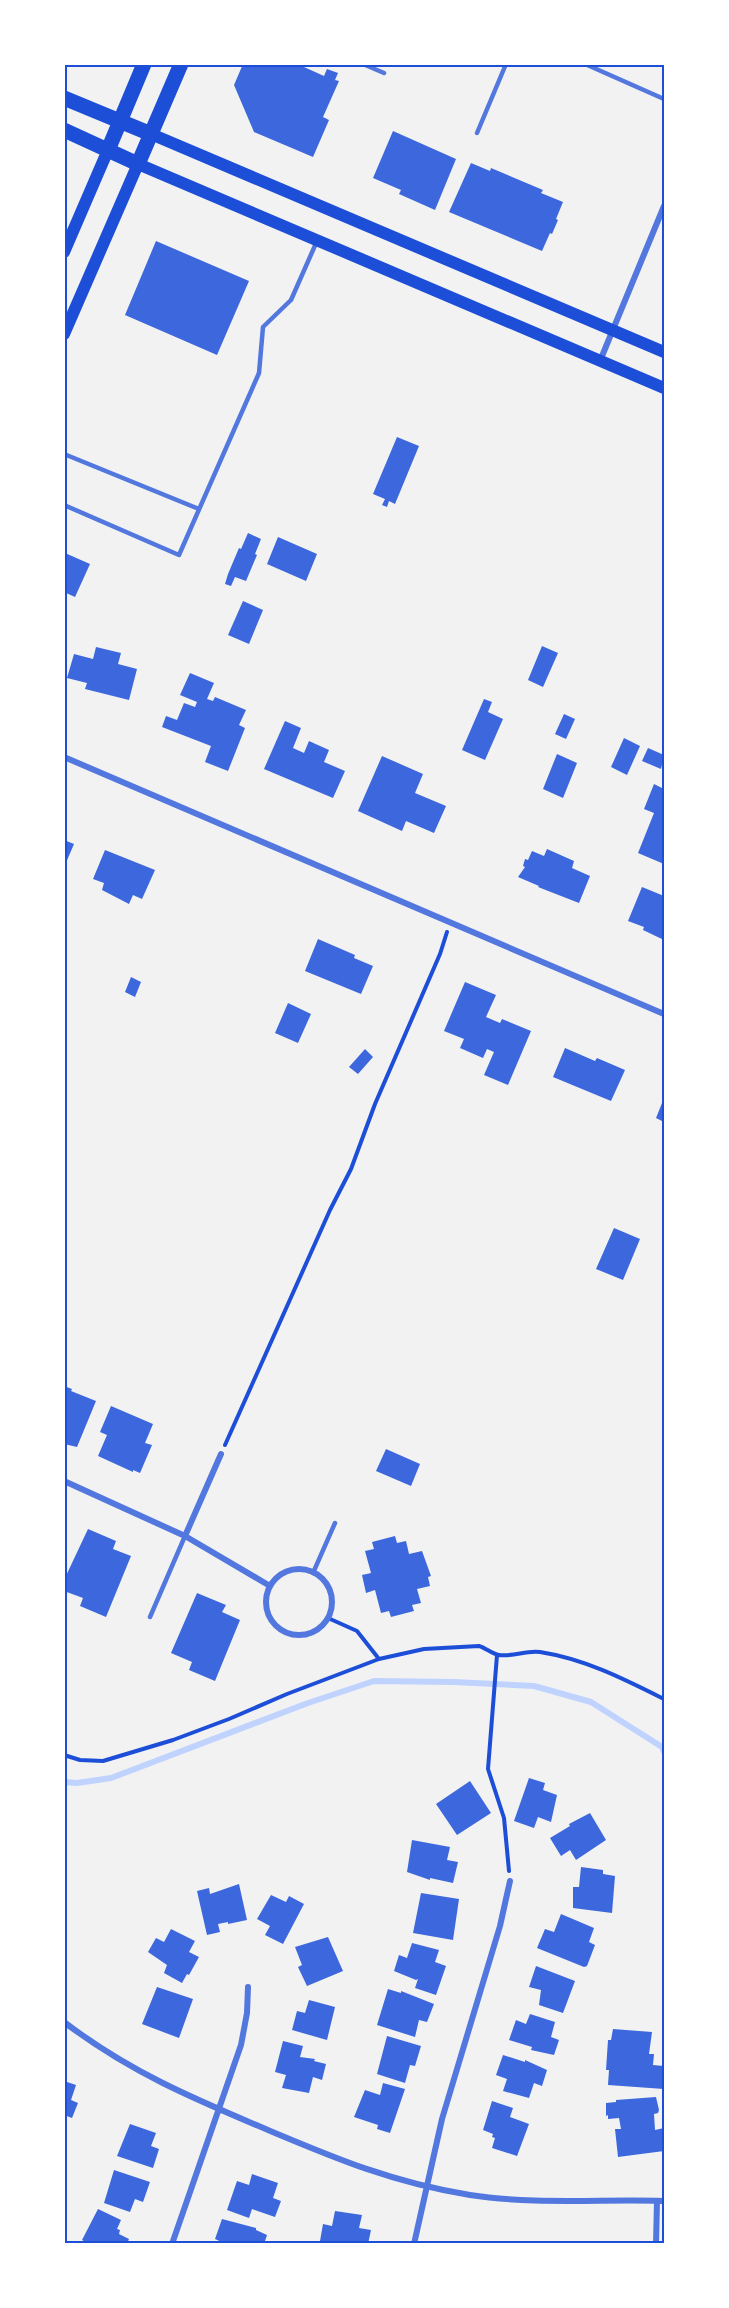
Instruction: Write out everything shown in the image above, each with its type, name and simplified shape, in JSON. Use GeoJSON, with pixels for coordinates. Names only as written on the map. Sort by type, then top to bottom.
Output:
{"type":"FeatureCollection","features":[{"type":"Feature","properties":{"kind":"main road"},"geometry":{"type":"LineString","coordinates":[[64,252],[144,64]]}},
{"type":"Feature","properties":{"kind":"main road"},"geometry":{"type":"LineString","coordinates":[[64,333],[181,64]]}},
{"type":"Feature","properties":{"kind":"main road"},"geometry":{"type":"LineString","coordinates":[[64,98],[664,352]]}},
{"type":"Feature","properties":{"kind":"main road"},"geometry":{"type":"LineString","coordinates":[[64,130],[138,164],[664,388]]}},
{"type":"Feature","properties":{"kind":"street"},"geometry":{"type":"LineString","coordinates":[[600,361],[664,206]]}},
{"type":"Feature","properties":{"kind":"street"},"geometry":{"type":"LineString","coordinates":[[64,757],[664,1014]]}},
{"type":"Feature","properties":{"kind":"street"},"geometry":{"type":"LineString","coordinates":[[185,1536],[221,1454]]}},
{"type":"Feature","properties":{"kind":"street"},"geometry":{"type":"LineString","coordinates":[[64,1481],[185,1536],[270,1586]]}},
{"type":"Feature","properties":{"kind":"street"},"geometry":{"type":"LineString","coordinates":[[298,1569],[313,1573],[326,1584],[331,1594],[328,1617],[314,1632],[294,1635],[284,1632],[275,1626],[269,1617],[266,1606],[270,1586],[286,1571],[298,1569]]}},
{"type":"Feature","properties":{"kind":"street"},"geometry":{"type":"LineString","coordinates":[[414,2244],[442,2119],[500,1926],[510,1881]]}},
{"type":"Feature","properties":{"kind":"street"},"geometry":{"type":"LineString","coordinates":[[172,2244],[241,2045],[247,2013],[248,1987]]}},
{"type":"Feature","properties":{"kind":"street"},"geometry":{"type":"LineString","coordinates":[[64,2022],[92,2043],[139,2072],[219,2109],[359,2168],[427,2188],[472,2195],[521,2199],[664,2201]]}},
{"type":"Feature","properties":{"kind":"street"},"geometry":{"type":"LineString","coordinates":[[656,2244],[657,2201]]}},
{"type":"Feature","properties":{"kind":"lane"},"geometry":{"type":"LineString","coordinates":[[363,64],[384,74]]}},
{"type":"Feature","properties":{"kind":"lane"},"geometry":{"type":"LineString","coordinates":[[477,133],[506,64]]}},
{"type":"Feature","properties":{"kind":"lane"},"geometry":{"type":"LineString","coordinates":[[585,64],[664,99]]}},
{"type":"Feature","properties":{"kind":"lane"},"geometry":{"type":"LineString","coordinates":[[64,505],[179,555],[259,373],[262,327],[291,300],[317,240]]}},
{"type":"Feature","properties":{"kind":"lane"},"geometry":{"type":"LineString","coordinates":[[64,454],[199,509]]}},
{"type":"Feature","properties":{"kind":"lane"},"geometry":{"type":"LineString","coordinates":[[313,1573],[335,1523]]}},
{"type":"Feature","properties":{"kind":"lane"},"geometry":{"type":"LineString","coordinates":[[150,1617],[185,1536]]}},
{"type":"Feature","properties":{"kind":"path"},"geometry":{"type":"LineString","coordinates":[[221,1454],[330,1210],[351,1169],[375,1104],[440,954],[451,922]]}},
{"type":"Feature","properties":{"kind":"path"},"geometry":{"type":"LineString","coordinates":[[328,1617],[357,1631],[379,1659]]}},
{"type":"Feature","properties":{"kind":"path"},"geometry":{"type":"LineString","coordinates":[[64,1755],[80,1760],[103,1761],[173,1740],[379,1659],[424,1649],[479,1646],[497,1655],[515,1656],[528,1652],[539,1652],[585,1663],[612,1673],[664,1699]]}},
{"type":"Feature","properties":{"kind":"path"},"geometry":{"type":"LineString","coordinates":[[497,1655],[488,1769],[504,1818],[510,1881]]}},
{"type":"Feature","properties":{"kind":"building"},"geometry":{"type":"Polygon","coordinates":[[[243,64],[305,64],[304,67],[324,76],[327,69],[338,73],[335,80],[339,81],[323,117],[329,120],[313,157],[254,132],[234,85],[243,64]]]}},
{"type":"Feature","properties":{"kind":"building"},"geometry":{"type":"Polygon","coordinates":[[[393,131],[456,159],[435,210],[399,194],[401,190],[373,178],[393,131]]]}},
{"type":"Feature","properties":{"kind":"building"},"geometry":{"type":"Polygon","coordinates":[[[471,163],[490,171],[491,168],[543,190],[541,193],[563,202],[552,234],[550,233],[542,251],[449,212],[471,163]]]}},
{"type":"Feature","properties":{"kind":"building"},"geometry":{"type":"Polygon","coordinates":[[[156,241],[249,281],[217,355],[125,315],[156,241]]]}},
{"type":"Feature","properties":{"kind":"building"},"geometry":{"type":"Polygon","coordinates":[[[397,437],[419,446],[395,504],[389,501],[387,507],[382,505],[385,499],[373,494],[397,437]]]}},
{"type":"Feature","properties":{"kind":"building"},"geometry":{"type":"Polygon","coordinates":[[[248,533],[261,539],[246,581],[235,577],[231,586],[225,584],[239,548],[241,549],[248,533]]]}},
{"type":"Feature","properties":{"kind":"building"},"geometry":{"type":"Polygon","coordinates":[[[278,537],[317,554],[306,581],[267,564],[278,537]]]}},
{"type":"Feature","properties":{"kind":"building"},"geometry":{"type":"Polygon","coordinates":[[[65,553],[90,564],[75,597],[64,592],[65,553]]]}},
{"type":"Feature","properties":{"kind":"building"},"geometry":{"type":"Polygon","coordinates":[[[243,601],[263,610],[249,644],[228,635],[243,601]]]}},
{"type":"Feature","properties":{"kind":"building"},"geometry":{"type":"Polygon","coordinates":[[[542,646],[558,653],[543,687],[528,680],[542,646]]]}},
{"type":"Feature","properties":{"kind":"building"},"geometry":{"type":"Polygon","coordinates":[[[96,647],[121,653],[118,664],[137,669],[129,700],[85,689],[87,683],[67,678],[74,654],[93,659],[96,647]]]}},
{"type":"Feature","properties":{"kind":"building"},"geometry":{"type":"Polygon","coordinates":[[[190,673],[214,683],[207,699],[213,701],[215,697],[246,710],[239,725],[245,728],[228,771],[205,762],[211,746],[162,727],[166,716],[177,720],[184,703],[195,707],[197,702],[180,695],[190,673]]]}},
{"type":"Feature","properties":{"kind":"building"},"geometry":{"type":"Polygon","coordinates":[[[484,699],[492,702],[488,712],[503,719],[485,760],[462,750],[484,699]]]}},
{"type":"Feature","properties":{"kind":"building"},"geometry":{"type":"Polygon","coordinates":[[[564,714],[575,719],[566,739],[555,734],[564,714]]]}},
{"type":"Feature","properties":{"kind":"building"},"geometry":{"type":"Polygon","coordinates":[[[285,721],[301,728],[293,748],[304,753],[309,741],[329,750],[324,762],[345,771],[333,798],[264,769],[285,721]]]}},
{"type":"Feature","properties":{"kind":"building"},"geometry":{"type":"Polygon","coordinates":[[[624,738],[640,746],[627,775],[611,767],[624,738]]]}},
{"type":"Feature","properties":{"kind":"building"},"geometry":{"type":"Polygon","coordinates":[[[648,748],[664,755],[661,769],[642,761],[648,748]]]}},
{"type":"Feature","properties":{"kind":"building"},"geometry":{"type":"Polygon","coordinates":[[[557,754],[577,763],[563,798],[543,789],[557,754]]]}},
{"type":"Feature","properties":{"kind":"building"},"geometry":{"type":"Polygon","coordinates":[[[382,756],[423,774],[415,793],[446,806],[434,833],[406,821],[402,831],[358,811],[382,756]]]}},
{"type":"Feature","properties":{"kind":"building"},"geometry":{"type":"Polygon","coordinates":[[[654,784],[664,789],[664,864],[638,853],[654,813],[644,809],[654,784]]]}},
{"type":"Feature","properties":{"kind":"building"},"geometry":{"type":"Polygon","coordinates":[[[64,840],[74,844],[65,865],[64,865],[64,840]]]}},
{"type":"Feature","properties":{"kind":"building"},"geometry":{"type":"Polygon","coordinates":[[[547,849],[574,861],[572,868],[590,876],[579,903],[518,877],[525,867],[523,866],[525,859],[528,860],[532,851],[544,856],[547,849]]]}},
{"type":"Feature","properties":{"kind":"building"},"geometry":{"type":"Polygon","coordinates":[[[105,850],[155,870],[142,899],[133,895],[129,904],[102,890],[104,883],[93,879],[105,850]]]}},
{"type":"Feature","properties":{"kind":"building"},"geometry":{"type":"Polygon","coordinates":[[[642,887],[664,896],[664,940],[643,930],[644,927],[628,921],[642,887]]]}},
{"type":"Feature","properties":{"kind":"building"},"geometry":{"type":"Polygon","coordinates":[[[318,939],[355,955],[354,958],[373,966],[361,994],[305,971],[318,939]]]}},
{"type":"Feature","properties":{"kind":"building"},"geometry":{"type":"Polygon","coordinates":[[[131,977],[141,982],[135,997],[125,992],[131,977]]]}},
{"type":"Feature","properties":{"kind":"building"},"geometry":{"type":"Polygon","coordinates":[[[465,982],[496,995],[486,1017],[500,1023],[502,1019],[531,1031],[508,1085],[484,1075],[494,1052],[487,1049],[483,1058],[460,1048],[464,1039],[444,1031],[465,982]]]}},
{"type":"Feature","properties":{"kind":"building"},"geometry":{"type":"Polygon","coordinates":[[[288,1003],[311,1014],[298,1043],[275,1033],[288,1003]]]}},
{"type":"Feature","properties":{"kind":"building"},"geometry":{"type":"Polygon","coordinates":[[[565,1048],[595,1061],[597,1058],[625,1070],[611,1101],[553,1077],[565,1048]]]}},
{"type":"Feature","properties":{"kind":"building"},"geometry":{"type":"Polygon","coordinates":[[[365,1049],[373,1057],[358,1074],[349,1067],[365,1049]]]}},
{"type":"Feature","properties":{"kind":"building"},"geometry":{"type":"Polygon","coordinates":[[[664,1098],[664,1122],[656,1118],[664,1098]]]}},
{"type":"Feature","properties":{"kind":"building"},"geometry":{"type":"Polygon","coordinates":[[[614,1228],[640,1239],[623,1280],[596,1269],[614,1228]]]}},
{"type":"Feature","properties":{"kind":"building"},"geometry":{"type":"Polygon","coordinates":[[[64,1386],[96,1401],[77,1447],[64,1444],[64,1386]]]}},
{"type":"Feature","properties":{"kind":"building"},"geometry":{"type":"Polygon","coordinates":[[[111,1406],[153,1424],[145,1443],[152,1445],[140,1473],[98,1456],[107,1435],[100,1432],[111,1406]]]}},
{"type":"Feature","properties":{"kind":"building"},"geometry":{"type":"Polygon","coordinates":[[[386,1449],[420,1464],[411,1486],[376,1471],[386,1449]]]}},
{"type":"Feature","properties":{"kind":"building"},"geometry":{"type":"Polygon","coordinates":[[[88,1529],[116,1541],[113,1549],[131,1556],[106,1617],[80,1606],[83,1598],[64,1591],[64,1580],[88,1529]]]}},
{"type":"Feature","properties":{"kind":"building"},"geometry":{"type":"Polygon","coordinates":[[[395,1536],[397,1543],[406,1541],[409,1554],[422,1551],[431,1576],[428,1577],[430,1586],[417,1589],[421,1603],[412,1605],[414,1611],[391,1617],[389,1611],[381,1613],[375,1590],[366,1593],[362,1575],[371,1573],[365,1551],[374,1549],[372,1542],[395,1536]]]}},
{"type":"Feature","properties":{"kind":"building"},"geometry":{"type":"Polygon","coordinates":[[[197,1593],[226,1605],[222,1612],[240,1620],[215,1681],[189,1670],[192,1662],[171,1653],[197,1593]]]}},
{"type":"Feature","properties":{"kind":"building"},"geometry":{"type":"Polygon","coordinates":[[[529,1778],[545,1783],[543,1790],[557,1795],[551,1822],[538,1817],[534,1828],[514,1821],[529,1778]]]}},
{"type":"Feature","properties":{"kind":"building"},"geometry":{"type":"Polygon","coordinates":[[[470,1781],[491,1813],[457,1835],[436,1804],[470,1781]]]}},
{"type":"Feature","properties":{"kind":"building"},"geometry":{"type":"Polygon","coordinates":[[[590,1813],[606,1840],[576,1860],[570,1850],[561,1856],[550,1838],[570,1826],[569,1824],[590,1813]]]}},
{"type":"Feature","properties":{"kind":"building"},"geometry":{"type":"Polygon","coordinates":[[[412,1840],[450,1847],[447,1860],[458,1862],[453,1883],[430,1878],[430,1880],[407,1872],[412,1840]]]}},
{"type":"Feature","properties":{"kind":"building"},"geometry":{"type":"Polygon","coordinates":[[[581,1867],[603,1870],[603,1874],[615,1876],[612,1913],[573,1908],[573,1887],[579,1887],[581,1867]]]}},
{"type":"Feature","properties":{"kind":"building"},"geometry":{"type":"Polygon","coordinates":[[[239,1884],[247,1920],[218,1924],[220,1932],[207,1935],[197,1891],[209,1888],[210,1894],[239,1884]]]}},
{"type":"Feature","properties":{"kind":"building"},"geometry":{"type":"Polygon","coordinates":[[[421,1893],[459,1899],[453,1940],[413,1933],[421,1893]]]}},
{"type":"Feature","properties":{"kind":"building"},"geometry":{"type":"Polygon","coordinates":[[[271,1895],[286,1902],[289,1896],[304,1904],[283,1944],[265,1935],[270,1926],[257,1919],[271,1895]]]}},
{"type":"Feature","properties":{"kind":"building"},"geometry":{"type":"Polygon","coordinates":[[[561,1914],[594,1928],[589,1942],[595,1945],[587,1966],[584,1967],[537,1948],[545,1929],[554,1932],[561,1914]]]}},
{"type":"Feature","properties":{"kind":"building"},"geometry":{"type":"Polygon","coordinates":[[[171,1929],[195,1941],[189,1952],[199,1957],[182,1983],[164,1973],[167,1965],[148,1952],[156,1938],[164,1942],[171,1929]]]}},
{"type":"Feature","properties":{"kind":"building"},"geometry":{"type":"Polygon","coordinates":[[[328,1937],[343,1971],[307,1986],[298,1967],[302,1965],[295,1947],[328,1937]]]}},
{"type":"Feature","properties":{"kind":"building"},"geometry":{"type":"Polygon","coordinates":[[[412,1943],[439,1950],[435,1962],[446,1966],[436,1995],[415,1988],[418,1979],[394,1971],[399,1955],[407,1958],[412,1943]]]}},
{"type":"Feature","properties":{"kind":"building"},"geometry":{"type":"Polygon","coordinates":[[[536,1966],[575,1981],[563,2013],[539,2005],[541,1990],[529,1987],[536,1966]]]}},
{"type":"Feature","properties":{"kind":"building"},"geometry":{"type":"Polygon","coordinates":[[[157,1987],[193,1999],[179,2038],[142,2024],[157,1987]]]}},
{"type":"Feature","properties":{"kind":"building"},"geometry":{"type":"Polygon","coordinates":[[[388,1989],[401,1993],[401,1991],[434,2004],[427,2022],[419,2020],[415,2037],[377,2025],[388,1989]]]}},
{"type":"Feature","properties":{"kind":"building"},"geometry":{"type":"Polygon","coordinates":[[[309,2000],[335,2007],[327,2040],[292,2030],[297,2011],[305,2013],[309,2000]]]}},
{"type":"Feature","properties":{"kind":"building"},"geometry":{"type":"Polygon","coordinates":[[[530,2014],[555,2022],[551,2037],[559,2040],[554,2055],[531,2050],[532,2047],[509,2040],[516,2020],[526,2024],[530,2014]]]}},
{"type":"Feature","properties":{"kind":"building"},"geometry":{"type":"Polygon","coordinates":[[[613,2029],[652,2032],[649,2054],[654,2054],[653,2065],[664,2066],[664,2089],[608,2085],[609,2070],[606,2070],[608,2040],[611,2040],[613,2029]]]}},
{"type":"Feature","properties":{"kind":"building"},"geometry":{"type":"Polygon","coordinates":[[[387,2036],[421,2046],[415,2066],[410,2065],[405,2083],[377,2074],[387,2036]]]}},
{"type":"Feature","properties":{"kind":"building"},"geometry":{"type":"Polygon","coordinates":[[[283,2041],[303,2046],[300,2057],[315,2059],[314,2061],[326,2064],[322,2080],[313,2077],[309,2093],[282,2088],[286,2075],[275,2072],[283,2041]]]}},
{"type":"Feature","properties":{"kind":"building"},"geometry":{"type":"Polygon","coordinates":[[[503,2055],[525,2062],[525,2060],[547,2070],[542,2086],[534,2083],[529,2098],[503,2091],[507,2079],[496,2075],[503,2055]]]}},
{"type":"Feature","properties":{"kind":"building"},"geometry":{"type":"Polygon","coordinates":[[[64,2081],[76,2085],[71,2100],[78,2103],[72,2118],[64,2115],[64,2081]]]}},
{"type":"Feature","properties":{"kind":"building"},"geometry":{"type":"Polygon","coordinates":[[[383,2083],[405,2089],[390,2133],[377,2129],[378,2125],[354,2117],[365,2090],[380,2095],[383,2083]]]}},
{"type":"Feature","properties":{"kind":"building"},"geometry":{"type":"Polygon","coordinates":[[[656,2097],[659,2110],[654,2114],[655,2130],[664,2128],[664,2151],[618,2157],[615,2129],[621,2129],[619,2118],[608,2119],[606,2103],[656,2097]]]}},
{"type":"Feature","properties":{"kind":"building"},"geometry":{"type":"Polygon","coordinates":[[[492,2101],[513,2108],[510,2117],[529,2124],[517,2156],[492,2148],[495,2138],[492,2137],[493,2134],[483,2130],[492,2101]]]}},
{"type":"Feature","properties":{"kind":"building"},"geometry":{"type":"Polygon","coordinates":[[[130,2124],[156,2133],[151,2146],[159,2149],[153,2168],[117,2156],[130,2124]]]}},
{"type":"Feature","properties":{"kind":"building"},"geometry":{"type":"Polygon","coordinates":[[[114,2170],[150,2182],[143,2202],[135,2199],[130,2212],[104,2203],[114,2170]]]}},
{"type":"Feature","properties":{"kind":"building"},"geometry":{"type":"Polygon","coordinates":[[[252,2174],[278,2183],[273,2198],[281,2201],[275,2217],[252,2209],[249,2218],[227,2210],[237,2181],[249,2185],[252,2174]]]}},
{"type":"Feature","properties":{"kind":"building"},"geometry":{"type":"Polygon","coordinates":[[[98,2209],[121,2220],[117,2229],[120,2230],[119,2234],[129,2239],[127,2244],[89,2244],[82,2240],[98,2209]]]}},
{"type":"Feature","properties":{"kind":"building"},"geometry":{"type":"Polygon","coordinates":[[[335,2211],[362,2215],[359,2228],[371,2230],[368,2244],[332,2244],[320,2241],[323,2224],[332,2226],[335,2211]]]}},
{"type":"Feature","properties":{"kind":"building"},"geometry":{"type":"Polygon","coordinates":[[[222,2219],[256,2228],[267,2235],[264,2244],[226,2244],[215,2239],[222,2219]]]}},
{"type":"Feature","properties":{"kind":"waterway"},"geometry":{"type":"LineString","coordinates":[[64,1782],[77,1783],[111,1778],[308,1703],[374,1681],[534,1686],[591,1702],[662,1747],[664,1752]]}}]}
